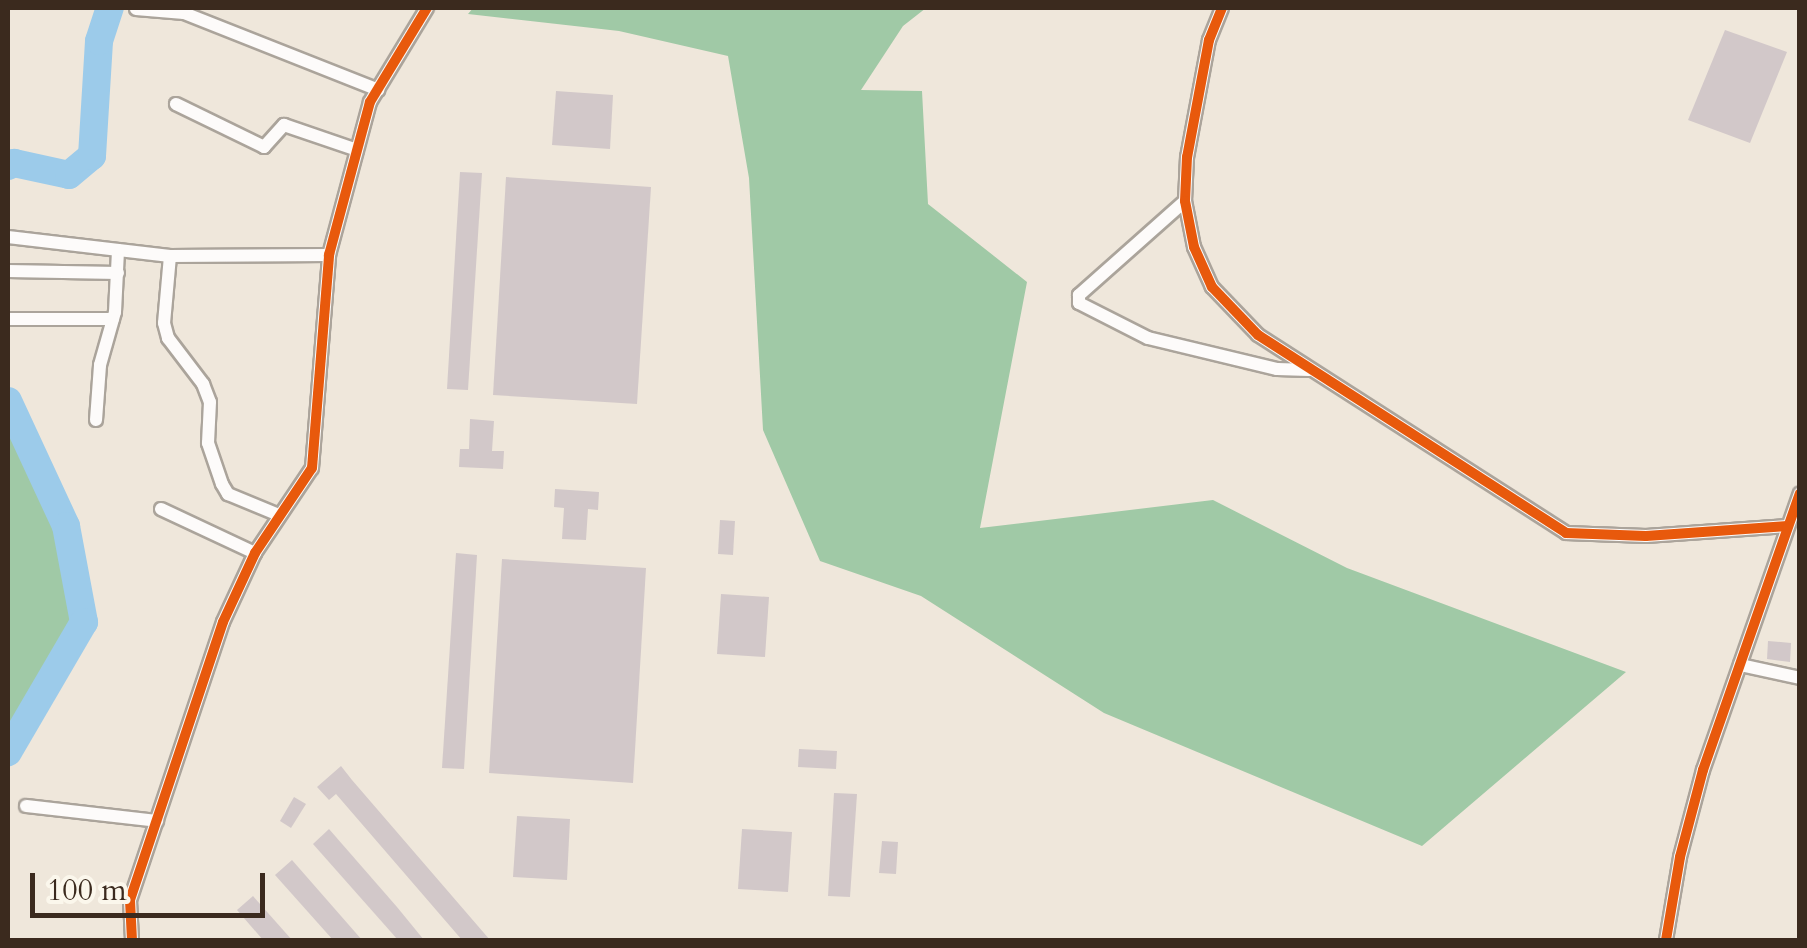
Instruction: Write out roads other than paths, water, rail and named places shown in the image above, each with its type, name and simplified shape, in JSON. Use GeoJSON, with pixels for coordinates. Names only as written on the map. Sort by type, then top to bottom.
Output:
{"type":"FeatureCollection","features":[{"type":"Feature","properties":{"kind":"street"},"geometry":{"type":"LineString","coordinates":[[132,940],[130,900],[224,622],[255,553],[312,468],[329,256],[357,150],[378,90],[427,8]]}},
{"type":"Feature","properties":{"kind":"street"},"geometry":{"type":"LineString","coordinates":[[1222,8],[1209,40],[1187,157],[1186,201],[1194,247],[1212,287],[1258,335],[1566,534],[1646,536],[1788,526]]}},
{"type":"Feature","properties":{"kind":"street"},"geometry":{"type":"LineString","coordinates":[[136,9],[184,13],[378,90]]}},
{"type":"Feature","properties":{"kind":"street"},"geometry":{"type":"LineString","coordinates":[[176,104],[264,147],[284,126],[357,150]]}},
{"type":"Feature","properties":{"kind":"street"},"geometry":{"type":"LineString","coordinates":[[1186,201],[1079,294],[1079,302],[1148,338],[1277,369],[1312,370]]}},
{"type":"Feature","properties":{"kind":"street"},"geometry":{"type":"LineString","coordinates":[[8,237],[170,256],[329,256]]}},
{"type":"Feature","properties":{"kind":"street"},"geometry":{"type":"LineString","coordinates":[[96,420],[100,365],[113,319],[118,250]]}},
{"type":"Feature","properties":{"kind":"street"},"geometry":{"type":"LineString","coordinates":[[170,256],[164,323],[168,338],[204,384],[210,402],[208,443],[222,484],[228,494],[279,515]]}},
{"type":"Feature","properties":{"kind":"street"},"geometry":{"type":"LineString","coordinates":[[8,271],[118,272]]}},
{"type":"Feature","properties":{"kind":"street"},"geometry":{"type":"LineString","coordinates":[[8,319],[113,319]]}},
{"type":"Feature","properties":{"kind":"street"},"geometry":{"type":"LineString","coordinates":[[1666,940],[1680,857],[1740,665],[1800,493]]}},
{"type":"Feature","properties":{"kind":"street"},"geometry":{"type":"LineString","coordinates":[[160,508],[255,553]]}},
{"type":"Feature","properties":{"kind":"street"},"geometry":{"type":"LineString","coordinates":[[1740,665],[1800,678]]}},
{"type":"Feature","properties":{"kind":"street"},"geometry":{"type":"LineString","coordinates":[[26,806],[157,821]]}},
{"type":"Feature","properties":{"kind":"waterway"},"geometry":{"type":"LineString","coordinates":[[8,166],[14,163],[69,175],[92,156],[99,41],[110,8]]}},
{"type":"Feature","properties":{"kind":"waterway"},"geometry":{"type":"LineString","coordinates":[[8,401],[66,526],[84,622],[8,752]]}}]}
